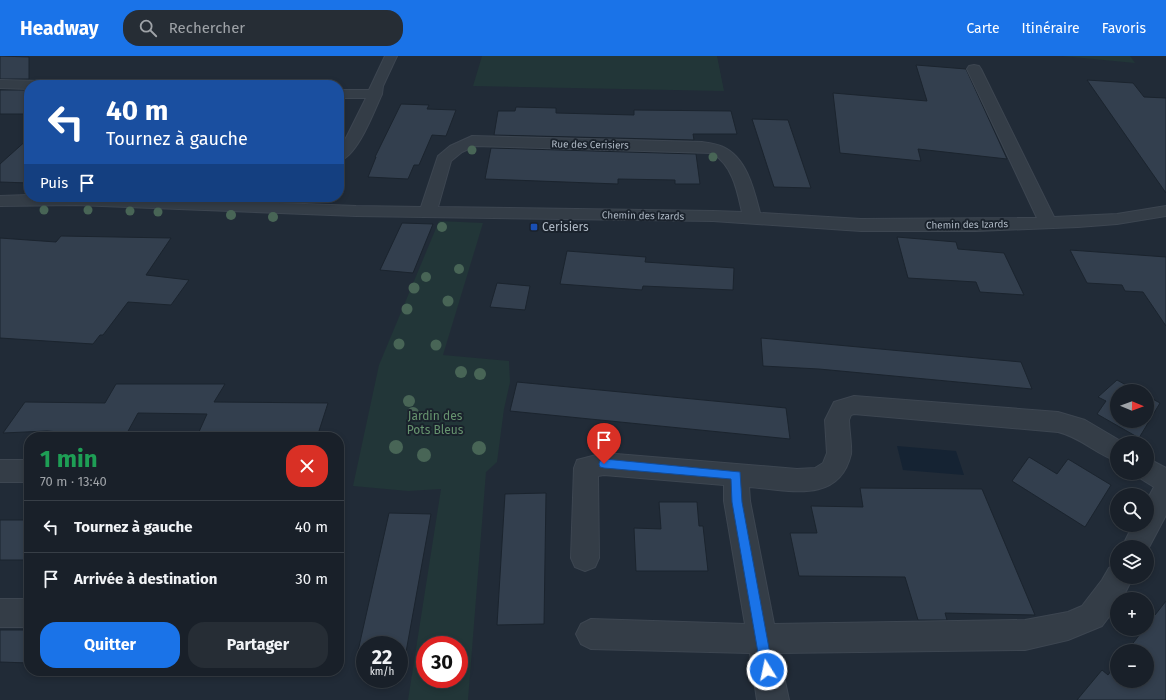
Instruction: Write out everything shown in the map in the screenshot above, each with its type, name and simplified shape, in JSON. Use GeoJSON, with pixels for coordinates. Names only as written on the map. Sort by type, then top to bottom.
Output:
{"type":"FeatureCollection","features":[{"type":"Feature","properties":{"kind":"street"},"geometry":{"type":"LineString","coordinates":[[344,150],[353,139],[375,94],[376,86],[391,56]]}},
{"type":"Feature","properties":{"kind":"street"},"geometry":{"type":"LineString","coordinates":[[974,69],[1048,223]]}},
{"type":"Feature","properties":{"kind":"street"},"geometry":{"type":"LineString","coordinates":[[0,84],[24,85]]}},
{"type":"Feature","properties":{"kind":"street"},"geometry":{"type":"LineString","coordinates":[[344,94],[375,94]]}},
{"type":"Feature","properties":{"kind":"street","name":"Rue des Cerisiers"},"geometry":{"type":"LineString","coordinates":[[428,211],[444,159],[456,149],[472,141],[702,146],[717,150],[730,160],[740,172],[752,218]]}},
{"type":"Feature","properties":{"kind":"street","name":"Chemin des Izards"},"geometry":{"type":"LineString","coordinates":[[0,201],[24,201]]}},
{"type":"Feature","properties":{"kind":"street","name":"Chemin des Izards"},"geometry":{"type":"LineString","coordinates":[[237,202],[318,203],[428,211],[752,218],[861,225],[1048,223],[1117,219],[1166,211]]}},
{"type":"Feature","properties":{"kind":"street"},"geometry":{"type":"LineString","coordinates":[[585,558],[586,468],[604,464],[797,480],[820,478],[832,470],[839,453],[837,420],[842,409],[854,406],[1058,422],[1077,427],[1110,447]]}},
{"type":"Feature","properties":{"kind":"street"},"geometry":{"type":"LineString","coordinates":[[0,470],[24,471]]}},
{"type":"Feature","properties":{"kind":"street"},"geometry":{"type":"LineString","coordinates":[[1154,473],[1166,481]]}},
{"type":"Feature","properties":{"kind":"street"},"geometry":{"type":"LineString","coordinates":[[736,475],[737,502],[772,700]]}},
{"type":"Feature","properties":{"kind":"street"},"geometry":{"type":"LineString","coordinates":[[1139,540],[1166,490]]}},
{"type":"Feature","properties":{"kind":"street"},"geometry":{"type":"LineString","coordinates":[[591,634],[761,639],[1025,635],[1068,626],[1092,616],[1115,584]]}},
{"type":"Feature","properties":{"kind":"street"},"geometry":{"type":"LineString","coordinates":[[0,614],[24,613]]}},
{"type":"Feature","properties":{"kind":"green space"},"geometry":{"type":"Polygon","coordinates":[[[482,56],[717,56],[724,91],[473,86],[482,56]]]}},
{"type":"Feature","properties":{"kind":"green space"},"geometry":{"type":"Polygon","coordinates":[[[1062,56],[1130,56],[1135,63],[1062,56]]]}},
{"type":"Feature","properties":{"kind":"green space","name":"Jardin des Pots Bleus"},"geometry":{"type":"Polygon","coordinates":[[[439,221],[483,223],[443,355],[509,361],[510,382],[504,409],[497,462],[486,472],[468,700],[408,700],[416,649],[416,688],[468,688],[468,636],[418,636],[441,489],[408,491],[353,486],[379,365],[439,221]]]}},
{"type":"Feature","properties":{"kind":"water"},"geometry":{"type":"Polygon","coordinates":[[[897,446],[956,451],[964,475],[903,470],[897,446]]]}},
{"type":"Feature","properties":{"kind":"building"},"geometry":{"type":"Polygon","coordinates":[[[0,56],[29,57],[29,79],[0,79],[0,56]]]}},
{"type":"Feature","properties":{"kind":"building"},"geometry":{"type":"Polygon","coordinates":[[[916,65],[966,69],[1007,159],[918,149],[921,161],[840,153],[833,93],[927,101],[916,65]]]}},
{"type":"Feature","properties":{"kind":"building"},"geometry":{"type":"Polygon","coordinates":[[[1087,80],[1133,83],[1144,97],[1166,98],[1166,193],[1087,80]]]}},
{"type":"Feature","properties":{"kind":"building"},"geometry":{"type":"Polygon","coordinates":[[[0,90],[24,90],[24,114],[0,114],[0,90]]]}},
{"type":"Feature","properties":{"kind":"building"},"geometry":{"type":"Polygon","coordinates":[[[401,104],[429,105],[427,109],[456,110],[446,136],[432,135],[419,165],[414,165],[408,179],[368,177],[375,157],[401,104]]]}},
{"type":"Feature","properties":{"kind":"building"},"geometry":{"type":"Polygon","coordinates":[[[516,107],[556,108],[556,113],[634,115],[634,110],[731,111],[737,134],[693,134],[694,140],[494,135],[498,111],[515,111],[516,107]]]}},
{"type":"Feature","properties":{"kind":"building"},"geometry":{"type":"Polygon","coordinates":[[[752,119],[788,120],[811,188],[774,187],[752,119]]]}},
{"type":"Feature","properties":{"kind":"building"},"geometry":{"type":"Polygon","coordinates":[[[24,142],[24,183],[0,182],[0,164],[24,142]]]}},
{"type":"Feature","properties":{"kind":"building"},"geometry":{"type":"Polygon","coordinates":[[[491,148],[696,154],[700,184],[675,184],[675,180],[618,179],[618,184],[485,179],[491,148]]]}},
{"type":"Feature","properties":{"kind":"building"},"geometry":{"type":"Polygon","coordinates":[[[402,223],[433,224],[413,273],[380,270],[402,223]]]}},
{"type":"Feature","properties":{"kind":"building"},"geometry":{"type":"Polygon","coordinates":[[[61,236],[171,238],[146,275],[189,280],[171,305],[128,302],[103,335],[100,335],[93,344],[0,338],[0,238],[56,242],[61,236]]]}},
{"type":"Feature","properties":{"kind":"building"},"geometry":{"type":"Polygon","coordinates":[[[897,237],[956,242],[958,249],[1004,253],[1024,295],[980,292],[976,282],[908,278],[897,237]]]}},
{"type":"Feature","properties":{"kind":"building"},"geometry":{"type":"Polygon","coordinates":[[[1070,250],[1166,257],[1166,326],[1143,292],[1125,291],[1122,285],[1087,283],[1070,250]]]}},
{"type":"Feature","properties":{"kind":"building"},"geometry":{"type":"Polygon","coordinates":[[[567,251],[646,257],[645,262],[734,268],[733,290],[643,286],[642,290],[560,284],[567,251]]]}},
{"type":"Feature","properties":{"kind":"building"},"geometry":{"type":"Polygon","coordinates":[[[497,283],[530,286],[525,310],[490,307],[497,283]]]}},
{"type":"Feature","properties":{"kind":"building"},"geometry":{"type":"Polygon","coordinates":[[[761,338],[1021,362],[1032,389],[819,369],[763,366],[761,338]]]}},
{"type":"Feature","properties":{"kind":"building"},"geometry":{"type":"Polygon","coordinates":[[[1117,380],[1124,384],[1113,384],[1117,380]]]}},
{"type":"Feature","properties":{"kind":"building"},"geometry":{"type":"Polygon","coordinates":[[[517,382],[786,408],[790,439],[510,411],[517,382]]]}},
{"type":"Feature","properties":{"kind":"building"},"geometry":{"type":"Polygon","coordinates":[[[116,384],[225,384],[214,402],[328,403],[319,432],[199,432],[207,414],[138,413],[128,432],[47,431],[3,433],[25,402],[105,403],[116,384]]]}},
{"type":"Feature","properties":{"kind":"building"},"geometry":{"type":"Polygon","coordinates":[[[1110,386],[1110,421],[1097,414],[1106,401],[1098,397],[1110,386]]]}},
{"type":"Feature","properties":{"kind":"building"},"geometry":{"type":"Polygon","coordinates":[[[1154,400],[1160,403],[1154,413],[1154,400]]]}},
{"type":"Feature","properties":{"kind":"building"},"geometry":{"type":"Polygon","coordinates":[[[1122,428],[1145,428],[1140,436],[1136,436],[1122,428]]]}},
{"type":"Feature","properties":{"kind":"building"},"geometry":{"type":"Polygon","coordinates":[[[1029,457],[1057,474],[1068,459],[1111,485],[1085,527],[1012,481],[1029,457]]]}},
{"type":"Feature","properties":{"kind":"building"},"geometry":{"type":"Polygon","coordinates":[[[860,488],[982,489],[1035,615],[945,613],[947,620],[918,620],[905,577],[799,576],[790,533],[817,533],[811,506],[863,507],[860,488]]]}},
{"type":"Feature","properties":{"kind":"building"},"geometry":{"type":"Polygon","coordinates":[[[546,493],[544,624],[497,625],[505,494],[546,493]]]}},
{"type":"Feature","properties":{"kind":"building"},"geometry":{"type":"Polygon","coordinates":[[[659,502],[697,502],[699,526],[703,526],[708,571],[636,571],[634,528],[661,529],[659,502]]]}},
{"type":"Feature","properties":{"kind":"building"},"geometry":{"type":"Polygon","coordinates":[[[389,513],[431,514],[408,641],[408,636],[361,636],[389,513]]]}},
{"type":"Feature","properties":{"kind":"building"},"geometry":{"type":"Polygon","coordinates":[[[0,520],[24,520],[24,560],[0,560],[0,520]]]}},
{"type":"Feature","properties":{"kind":"building"},"geometry":{"type":"Polygon","coordinates":[[[1166,601],[1166,700],[1077,700],[1102,670],[1108,675],[1110,672],[1110,688],[1154,688],[1154,644],[1132,644],[1138,636],[1154,636],[1154,614],[1166,601]]]}},
{"type":"Feature","properties":{"kind":"building"},"geometry":{"type":"Polygon","coordinates":[[[0,630],[24,630],[24,663],[0,662],[0,630]]]}},
{"type":"Feature","properties":{"kind":"place","name":"Cerisiers"},"geometry":{"type":"Point","coordinates":[534,227]}},
{"type":"Feature","properties":{"kind":"route"},"geometry":{"type":"LineString","coordinates":[[604,464],[736,475],[737,502],[767,670]]}}]}
